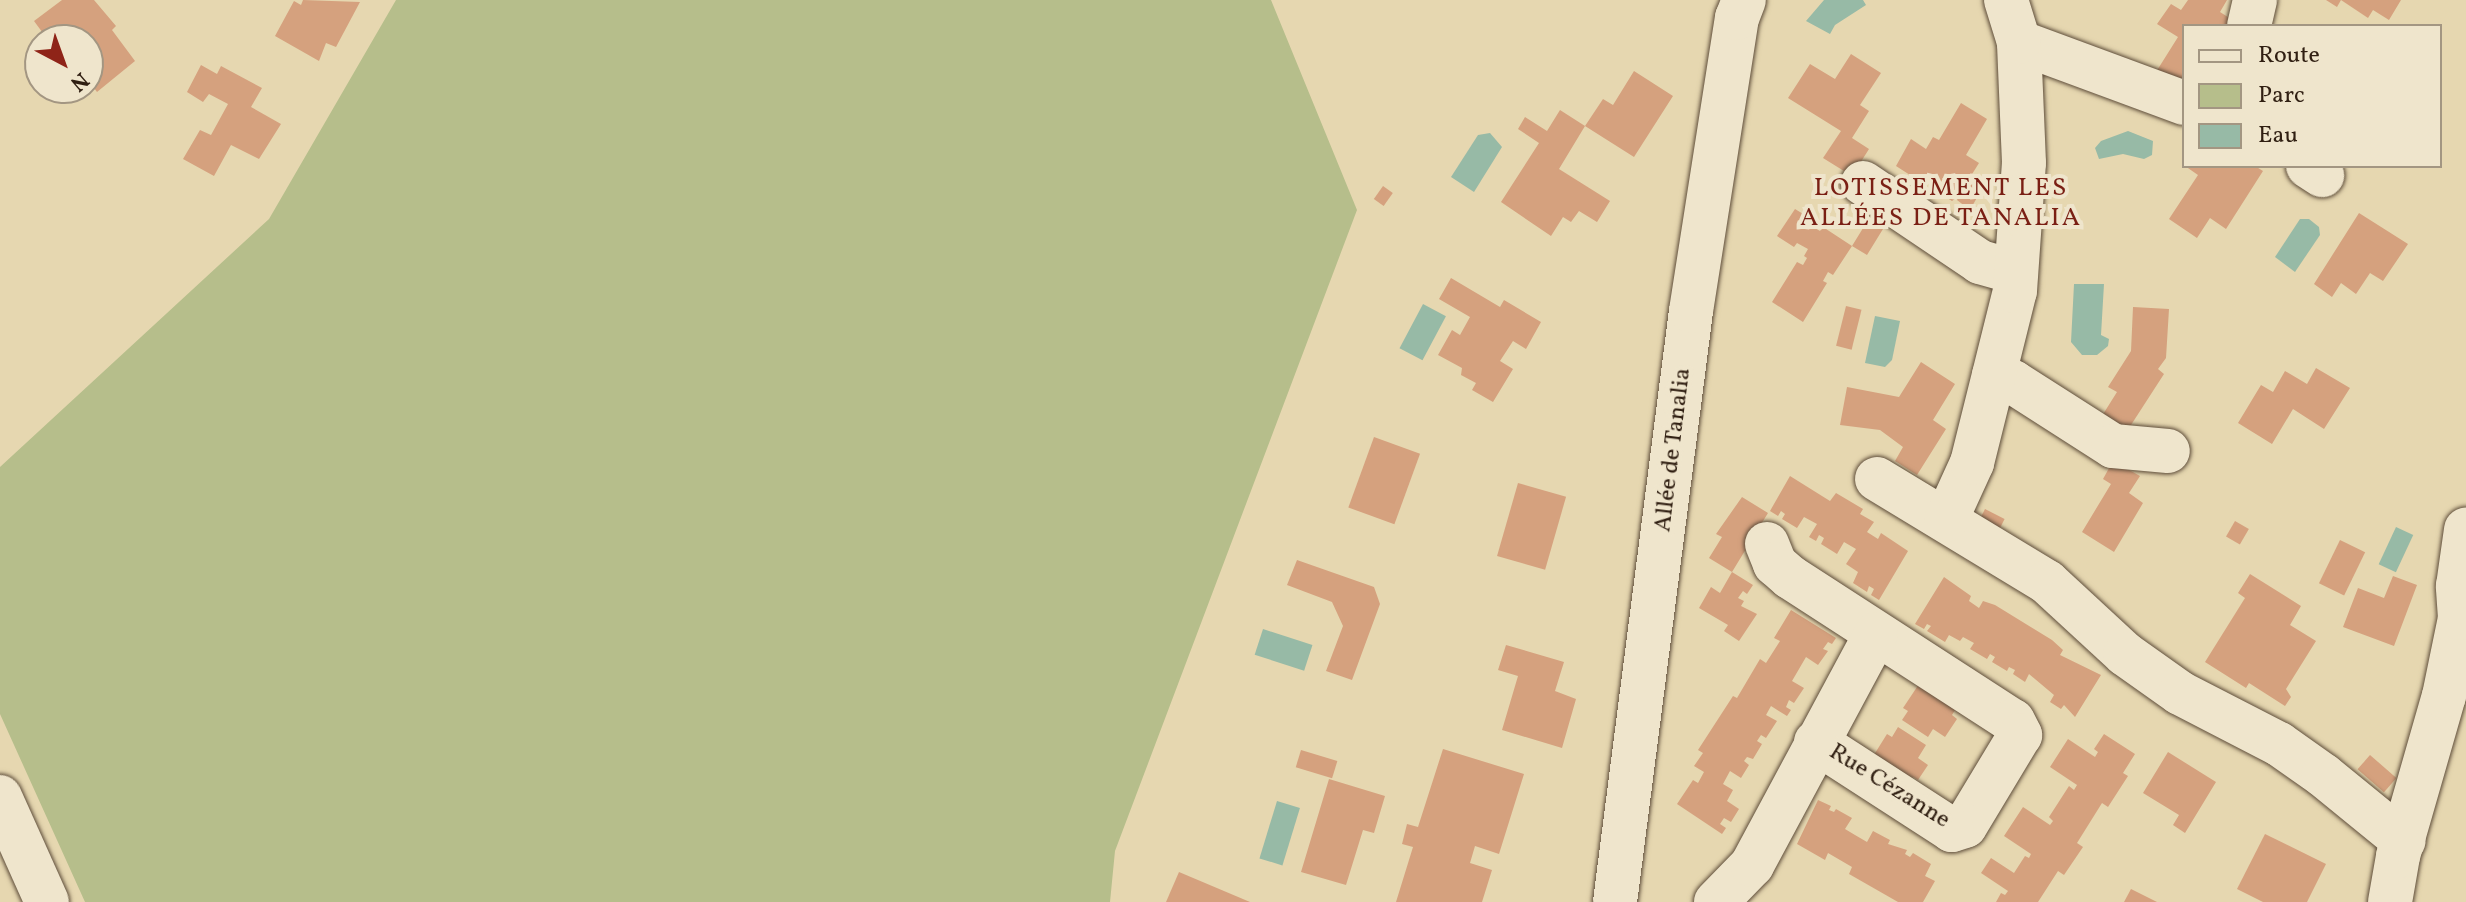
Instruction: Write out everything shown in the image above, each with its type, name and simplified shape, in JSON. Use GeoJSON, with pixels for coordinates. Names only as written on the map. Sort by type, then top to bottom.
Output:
{"type":"FeatureCollection","features":[{"type":"Feature","properties":{"kind":"street","name":"Allée de Tanalia"},"geometry":{"type":"LineString","coordinates":[[1615,902],[1691,311],[1737,18],[1744,0]]}},
{"type":"Feature","properties":{"kind":"street"},"geometry":{"type":"LineString","coordinates":[[1946,520],[1972,463],[2016,272],[2024,163],[2019,42],[2006,0]]}},
{"type":"Feature","properties":{"kind":"street"},"geometry":{"type":"LineString","coordinates":[[2249,24],[2255,0]]}},
{"type":"Feature","properties":{"kind":"street"},"geometry":{"type":"LineString","coordinates":[[2019,42],[2182,102]]}},
{"type":"Feature","properties":{"kind":"street"},"geometry":{"type":"LineString","coordinates":[[1863,183],[1980,262],[2016,272]]}},
{"type":"Feature","properties":{"kind":"street"},"geometry":{"type":"LineString","coordinates":[[1994,375],[2013,382],[2113,446],[2168,451]]}},
{"type":"Feature","properties":{"kind":"street"},"geometry":{"type":"LineString","coordinates":[[1877,479],[2047,582],[2125,654],[2180,693],[2250,728],[2323,775],[2404,841]]}},
{"type":"Feature","properties":{"kind":"street"},"geometry":{"type":"LineString","coordinates":[[2390,902],[2454,649],[2460,618],[2458,586],[2466,530]]}},
{"type":"Feature","properties":{"kind":"street","name":"Rue Cézanne"},"geometry":{"type":"LineString","coordinates":[[1767,544],[1775,564],[1790,577],[2013,721],[2020,735],[1965,826],[1952,830],[1816,742]]}},
{"type":"Feature","properties":{"kind":"street","name":"Rue Cézanne"},"geometry":{"type":"LineString","coordinates":[[1716,902],[1752,865],[1876,634]]}},
{"type":"Feature","properties":{"kind":"street"},"geometry":{"type":"LineString","coordinates":[[0,797],[47,902]]}},
{"type":"Feature","properties":{"kind":"green space"},"geometry":{"type":"Polygon","coordinates":[[[396,0],[1271,0],[1357,210],[1115,851],[1110,902],[85,902],[0,714],[0,467],[269,219],[396,0]]]}},
{"type":"Feature","properties":{"kind":"water"},"geometry":{"type":"Polygon","coordinates":[[[1824,0],[1863,0],[1866,5],[1835,25],[1830,34],[1806,21],[1824,0]]]}},
{"type":"Feature","properties":{"kind":"water"},"geometry":{"type":"Polygon","coordinates":[[[2128,131],[2153,141],[2152,155],[2144,159],[2123,154],[2099,159],[2095,148],[2101,141],[2128,131]]]}},
{"type":"Feature","properties":{"kind":"water"},"geometry":{"type":"Polygon","coordinates":[[[1490,133],[1502,147],[1474,192],[1451,177],[1478,135],[1490,133]]]}},
{"type":"Feature","properties":{"kind":"water"},"geometry":{"type":"Polygon","coordinates":[[[2300,219],[2309,219],[2319,227],[2320,235],[2295,272],[2275,257],[2300,219]]]}},
{"type":"Feature","properties":{"kind":"water"},"geometry":{"type":"Polygon","coordinates":[[[2074,284],[2104,284],[2101,335],[2109,339],[2108,346],[2097,355],[2082,355],[2071,342],[2074,284]]]}},
{"type":"Feature","properties":{"kind":"water"},"geometry":{"type":"Polygon","coordinates":[[[1423,304],[1446,316],[1422,360],[1400,348],[1423,304]]]}},
{"type":"Feature","properties":{"kind":"water"},"geometry":{"type":"Polygon","coordinates":[[[1875,316],[1900,321],[1892,360],[1885,367],[1865,363],[1875,316]]]}},
{"type":"Feature","properties":{"kind":"water"},"geometry":{"type":"Polygon","coordinates":[[[2396,527],[2413,535],[2396,572],[2379,564],[2396,527]]]}},
{"type":"Feature","properties":{"kind":"water"},"geometry":{"type":"Polygon","coordinates":[[[1263,629],[1312,645],[1304,671],[1255,655],[1263,629]]]}},
{"type":"Feature","properties":{"kind":"water"},"geometry":{"type":"Polygon","coordinates":[[[1277,801],[1300,808],[1282,865],[1259,858],[1277,801]]]}},
{"type":"Feature","properties":{"kind":"building"},"geometry":{"type":"Polygon","coordinates":[[[62,0],[94,0],[116,26],[112,30],[135,61],[104,86],[104,24],[36,24],[34,21],[62,0]]]}},
{"type":"Feature","properties":{"kind":"building"},"geometry":{"type":"Polygon","coordinates":[[[303,0],[360,2],[336,47],[326,43],[319,61],[275,36],[294,1],[301,5],[303,0]]]}},
{"type":"Feature","properties":{"kind":"building"},"geometry":{"type":"Polygon","coordinates":[[[2188,0],[2227,0],[2220,12],[2239,24],[2182,24],[2182,87],[2156,72],[2178,37],[2157,24],[2171,4],[2181,10],[2188,0]]]}},
{"type":"Feature","properties":{"kind":"building"},"geometry":{"type":"Polygon","coordinates":[[[2326,0],[2341,0],[2337,7],[2326,0]]]}},
{"type":"Feature","properties":{"kind":"building"},"geometry":{"type":"Polygon","coordinates":[[[2341,0],[2401,0],[2389,20],[2373,10],[2368,18],[2341,0]]]}},
{"type":"Feature","properties":{"kind":"building"},"geometry":{"type":"Polygon","coordinates":[[[1851,54],[1881,73],[1860,105],[1869,111],[1852,138],[1869,149],[1852,176],[1823,158],[1841,131],[1788,98],[1810,64],[1835,79],[1851,54]]]}},
{"type":"Feature","properties":{"kind":"building"},"geometry":{"type":"Polygon","coordinates":[[[201,65],[217,74],[221,66],[262,88],[251,107],[281,124],[259,159],[231,145],[214,176],[183,159],[200,130],[211,135],[228,104],[209,94],[203,102],[187,92],[201,65]]]}},
{"type":"Feature","properties":{"kind":"building"},"geometry":{"type":"Polygon","coordinates":[[[1634,71],[1673,96],[1634,157],[1585,126],[1603,99],[1613,105],[1634,71]]]}},
{"type":"Feature","properties":{"kind":"building"},"geometry":{"type":"Polygon","coordinates":[[[1961,103],[1987,119],[1966,155],[1979,163],[1969,179],[1983,187],[1970,210],[1957,200],[1959,196],[1952,201],[1931,188],[1934,183],[1926,179],[1924,184],[1896,166],[1911,139],[1926,149],[1933,137],[1939,140],[1961,103]]]}},
{"type":"Feature","properties":{"kind":"building"},"geometry":{"type":"Polygon","coordinates":[[[1560,110],[1585,126],[1559,169],[1610,201],[1597,222],[1579,211],[1571,222],[1563,217],[1551,236],[1501,202],[1539,143],[1518,129],[1525,117],[1547,131],[1560,110]]]}},
{"type":"Feature","properties":{"kind":"building"},"geometry":{"type":"Polygon","coordinates":[[[2188,168],[2258,168],[2263,171],[2226,229],[2210,218],[2197,238],[2169,219],[2198,175],[2188,168]]]}},
{"type":"Feature","properties":{"kind":"building"},"geometry":{"type":"Polygon","coordinates":[[[1383,186],[1393,193],[1384,206],[1374,199],[1383,186]]]}},
{"type":"Feature","properties":{"kind":"building"},"geometry":{"type":"Polygon","coordinates":[[[1795,209],[1813,220],[1810,225],[1820,231],[1823,227],[1852,246],[1833,275],[1828,272],[1823,281],[1827,283],[1803,322],[1772,302],[1797,262],[1803,265],[1807,258],[1804,256],[1808,249],[1797,243],[1794,247],[1777,236],[1795,209]]]}},
{"type":"Feature","properties":{"kind":"building"},"geometry":{"type":"Polygon","coordinates":[[[2359,213],[2408,244],[2383,281],[2370,273],[2356,294],[2341,283],[2332,297],[2314,284],[2359,213]]]}},
{"type":"Feature","properties":{"kind":"building"},"geometry":{"type":"Polygon","coordinates":[[[1868,220],[1883,229],[1867,255],[1852,246],[1868,220]]]}},
{"type":"Feature","properties":{"kind":"building"},"geometry":{"type":"Polygon","coordinates":[[[1451,278],[1500,307],[1504,300],[1541,322],[1526,349],[1513,341],[1500,361],[1513,369],[1493,402],[1472,390],[1476,383],[1461,375],[1462,368],[1438,355],[1452,330],[1460,335],[1470,317],[1439,299],[1451,278]]]}},
{"type":"Feature","properties":{"kind":"building"},"geometry":{"type":"Polygon","coordinates":[[[1846,306],[1862,310],[1852,350],[1836,346],[1846,306]]]}},
{"type":"Feature","properties":{"kind":"building"},"geometry":{"type":"Polygon","coordinates":[[[2133,307],[2169,309],[2166,358],[2158,369],[2164,374],[2120,442],[2095,427],[2117,392],[2108,387],[2131,351],[2133,307]]]}},
{"type":"Feature","properties":{"kind":"building"},"geometry":{"type":"Polygon","coordinates":[[[1921,362],[1955,384],[1933,420],[1946,429],[1917,475],[1895,461],[1903,447],[1880,430],[1840,425],[1847,387],[1899,397],[1921,362]]]}},
{"type":"Feature","properties":{"kind":"building"},"geometry":{"type":"Polygon","coordinates":[[[2316,368],[2350,388],[2324,429],[2293,409],[2272,444],[2238,423],[2261,385],[2273,392],[2285,371],[2307,384],[2316,368]]]}},
{"type":"Feature","properties":{"kind":"building"},"geometry":{"type":"Polygon","coordinates":[[[1374,437],[1420,454],[1394,524],[1348,507],[1374,437]]]}},
{"type":"Feature","properties":{"kind":"building"},"geometry":{"type":"Polygon","coordinates":[[[2113,461],[2140,476],[2129,493],[2143,503],[2114,552],[2082,532],[2111,484],[2103,479],[2113,461]]]}},
{"type":"Feature","properties":{"kind":"building"},"geometry":{"type":"Polygon","coordinates":[[[1790,476],[1830,501],[1836,493],[1863,509],[1860,514],[1874,522],[1867,532],[1878,539],[1881,533],[1908,551],[1879,600],[1871,595],[1874,589],[1869,586],[1867,592],[1853,583],[1858,572],[1846,564],[1856,549],[1844,542],[1837,554],[1821,544],[1824,538],[1819,535],[1816,541],[1809,537],[1817,524],[1804,517],[1797,528],[1782,519],[1785,514],[1781,511],[1778,516],[1770,511],[1790,476]]]}},
{"type":"Feature","properties":{"kind":"building"},"geometry":{"type":"Polygon","coordinates":[[[1518,483],[1566,497],[1545,570],[1497,556],[1518,483]]]}},
{"type":"Feature","properties":{"kind":"building"},"geometry":{"type":"Polygon","coordinates":[[[1742,497],[1768,513],[1732,572],[1709,558],[1722,537],[1716,534],[1742,497]]]}},
{"type":"Feature","properties":{"kind":"building"},"geometry":{"type":"Polygon","coordinates":[[[1985,509],[2005,519],[1997,533],[1978,523],[1985,509]]]}},
{"type":"Feature","properties":{"kind":"building"},"geometry":{"type":"Polygon","coordinates":[[[2235,521],[2249,529],[2240,545],[2226,537],[2235,521]]]}},
{"type":"Feature","properties":{"kind":"building"},"geometry":{"type":"Polygon","coordinates":[[[2340,540],[2365,552],[2344,595],[2319,583],[2340,540]]]}},
{"type":"Feature","properties":{"kind":"building"},"geometry":{"type":"Polygon","coordinates":[[[1297,560],[1374,587],[1380,604],[1352,680],[1326,671],[1343,626],[1332,602],[1287,585],[1297,560]]]}},
{"type":"Feature","properties":{"kind":"building"},"geometry":{"type":"Polygon","coordinates":[[[1732,572],[1753,585],[1747,594],[1743,591],[1738,598],[1744,601],[1741,606],[1757,614],[1739,641],[1724,631],[1728,625],[1699,608],[1711,587],[1720,593],[1732,572]]]}},
{"type":"Feature","properties":{"kind":"building"},"geometry":{"type":"Polygon","coordinates":[[[2250,574],[2301,606],[2290,625],[2316,641],[2286,689],[2291,697],[2285,706],[2249,683],[2246,688],[2205,662],[2245,598],[2238,593],[2250,574]]]}},
{"type":"Feature","properties":{"kind":"building"},"geometry":{"type":"Polygon","coordinates":[[[2393,576],[2417,585],[2394,646],[2343,627],[2358,588],[2384,598],[2393,576]]]}},
{"type":"Feature","properties":{"kind":"building"},"geometry":{"type":"Polygon","coordinates":[[[1944,577],[1971,596],[1969,601],[1979,608],[1983,601],[1995,605],[2052,640],[2063,650],[2060,655],[2101,675],[2075,717],[2064,705],[2061,709],[2050,702],[2054,695],[2029,674],[2025,682],[2013,674],[2015,670],[2009,667],[2007,671],[1992,662],[1995,657],[1990,654],[1987,659],[1970,649],[1974,643],[1963,637],[1960,641],[1949,635],[1945,642],[1927,631],[1931,626],[1927,624],[1924,629],[1915,624],[1944,577]]]}},
{"type":"Feature","properties":{"kind":"building"},"geometry":{"type":"Polygon","coordinates":[[[1791,610],[1836,638],[1823,649],[1828,651],[1818,665],[1806,657],[1792,681],[1804,688],[1794,703],[1789,700],[1786,707],[1791,710],[1787,716],[1771,706],[1766,715],[1777,721],[1766,738],[1761,735],[1757,741],[1762,744],[1753,759],[1747,757],[1744,761],[1749,765],[1741,778],[1730,771],[1723,784],[1733,790],[1727,801],[1739,809],[1731,822],[1724,818],[1720,824],[1726,828],[1722,834],[1677,804],[1693,780],[1698,783],[1704,772],[1694,766],[1703,753],[1698,750],[1733,696],[1737,698],[1760,659],[1766,663],[1780,641],[1774,638],[1791,610]]]}},
{"type":"Feature","properties":{"kind":"building"},"geometry":{"type":"Polygon","coordinates":[[[1506,645],[1564,662],[1555,691],[1576,699],[1562,748],[1502,730],[1518,676],[1498,670],[1506,645]]]}},
{"type":"Feature","properties":{"kind":"building"},"geometry":{"type":"Polygon","coordinates":[[[1923,678],[1965,706],[1960,714],[1955,710],[1952,715],[1957,719],[1945,737],[1933,729],[1928,737],[1902,720],[1908,711],[1903,708],[1923,678]]]}},
{"type":"Feature","properties":{"kind":"building"},"geometry":{"type":"Polygon","coordinates":[[[1898,727],[1926,745],[1918,758],[1928,765],[1918,780],[1913,777],[1909,782],[1867,766],[1887,734],[1892,737],[1898,727]]]}},
{"type":"Feature","properties":{"kind":"building"},"geometry":{"type":"Polygon","coordinates":[[[2104,734],[2135,754],[2123,773],[2128,776],[2108,807],[2102,803],[2077,843],[2083,847],[2064,875],[2058,871],[2038,902],[1996,902],[2001,893],[2005,895],[2008,891],[1981,873],[1991,858],[2014,873],[2025,856],[2029,858],[2031,854],[2004,836],[2023,807],[2050,825],[2053,821],[2049,817],[2069,786],[2074,790],[2077,785],[2050,767],[2068,739],[2095,757],[2098,752],[2094,749],[2104,734]]]}},
{"type":"Feature","properties":{"kind":"building"},"geometry":{"type":"Polygon","coordinates":[[[1443,749],[1524,774],[1499,854],[1475,846],[1470,863],[1492,870],[1482,902],[1396,902],[1413,847],[1402,844],[1407,824],[1418,827],[1443,749]]]}},
{"type":"Feature","properties":{"kind":"building"},"geometry":{"type":"Polygon","coordinates":[[[1301,750],[1337,761],[1332,778],[1296,767],[1301,750]]]}},
{"type":"Feature","properties":{"kind":"building"},"geometry":{"type":"Polygon","coordinates":[[[2168,752],[2216,782],[2185,833],[2173,825],[2179,815],[2143,793],[2168,752]]]}},
{"type":"Feature","properties":{"kind":"building"},"geometry":{"type":"Polygon","coordinates":[[[2370,755],[2396,778],[2384,792],[2358,769],[2370,755]]]}},
{"type":"Feature","properties":{"kind":"building"},"geometry":{"type":"Polygon","coordinates":[[[1329,779],[1385,796],[1374,833],[1363,830],[1346,885],[1301,872],[1329,779]]]}},
{"type":"Feature","properties":{"kind":"building"},"geometry":{"type":"Polygon","coordinates":[[[1818,800],[1831,806],[1829,810],[1834,812],[1836,809],[1852,818],[1845,829],[1867,842],[1873,831],[1890,840],[1888,844],[1907,850],[1905,854],[1910,857],[1913,853],[1931,864],[1925,876],[1935,881],[1923,902],[1898,902],[1849,874],[1852,867],[1828,853],[1825,860],[1797,844],[1818,800]]]}},
{"type":"Feature","properties":{"kind":"building"},"geometry":{"type":"Polygon","coordinates":[[[2265,834],[2326,864],[2307,902],[2263,902],[2237,889],[2265,834]]]}},
{"type":"Feature","properties":{"kind":"building"},"geometry":{"type":"Polygon","coordinates":[[[1179,872],[1250,902],[1166,902],[1179,872]]]}},
{"type":"Feature","properties":{"kind":"building"},"geometry":{"type":"Polygon","coordinates":[[[2131,889],[2157,902],[2124,902],[2131,889]]]}},
{"type":"Feature","properties":{"kind":"district","name":"LOTISSEMENT LES ALLÉES DE TANALIA"},"geometry":{"type":"Point","coordinates":[1941,204]}}]}
